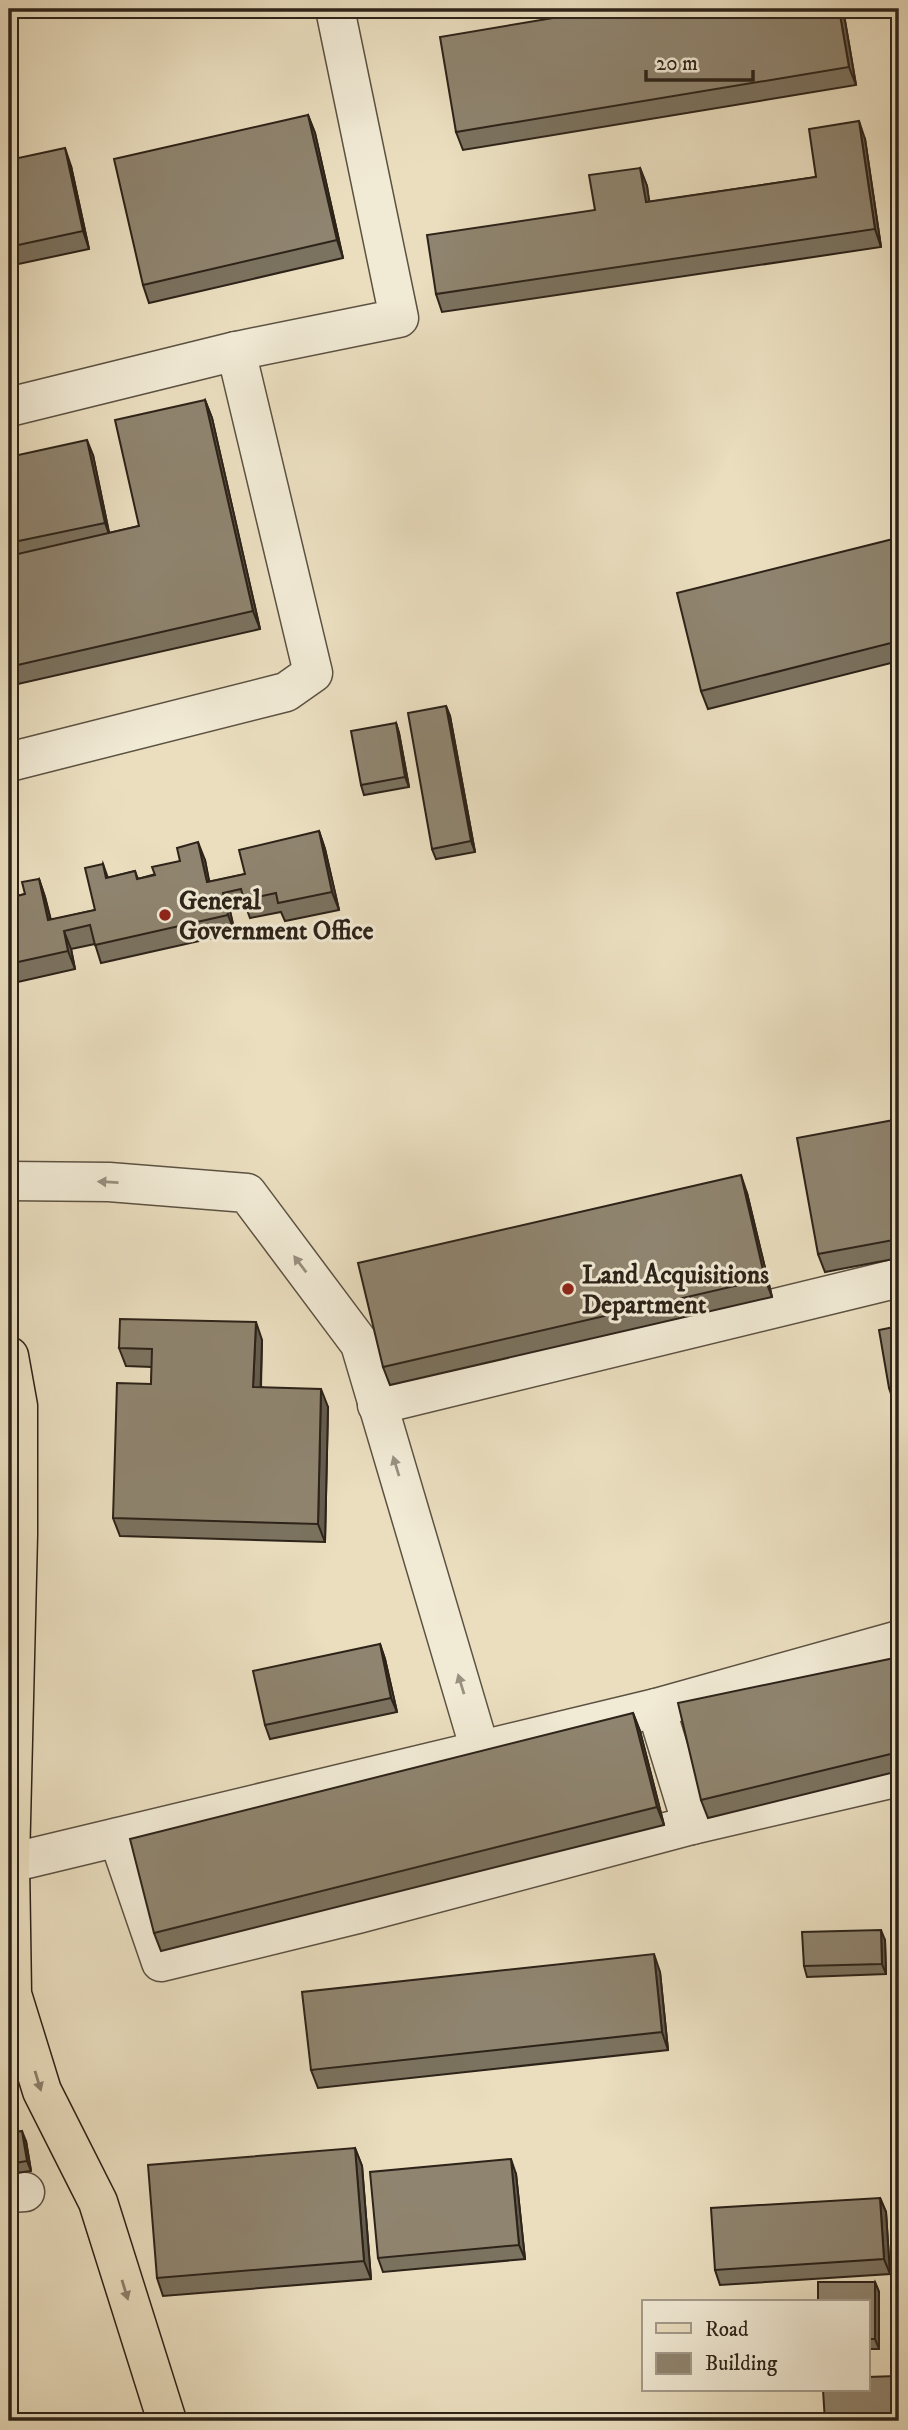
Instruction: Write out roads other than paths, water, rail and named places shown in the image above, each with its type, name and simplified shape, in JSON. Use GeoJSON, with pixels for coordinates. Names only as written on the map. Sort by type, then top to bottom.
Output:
{"type":"FeatureCollection","features":[{"type":"Feature","properties":{"kind":"main road"},"geometry":{"type":"LineString","coordinates":[[9,1356],[18,1406],[18,1535],[10,1863],[12,1994],[41,2091],[97,2202],[167,2421]]}},
{"type":"Feature","properties":{"kind":"lane"},"geometry":{"type":"LineString","coordinates":[[9,407],[236,351],[399,318],[334,9]]}},
{"type":"Feature","properties":{"kind":"lane"},"geometry":{"type":"LineString","coordinates":[[9,762],[286,692],[313,673],[236,351]]}},
{"type":"Feature","properties":{"kind":"lane"},"geometry":{"type":"LineString","coordinates":[[9,1181],[108,1182],[247,1193],[360,1344],[480,1750]]}},
{"type":"Feature","properties":{"kind":"lane"},"geometry":{"type":"LineString","coordinates":[[377,1405],[899,1278]]}},
{"type":"Feature","properties":{"kind":"lane"},"geometry":{"type":"LineString","coordinates":[[10,1863],[656,1708],[899,1640]]}},
{"type":"Feature","properties":{"kind":"lane"},"geometry":{"type":"LineString","coordinates":[[656,1708],[692,1825]]}},
{"type":"Feature","properties":{"kind":"lane"},"geometry":{"type":"LineString","coordinates":[[118,1837],[161,1962],[358,1914],[692,1825],[899,1777]]}},
{"type":"Feature","properties":{"kind":"place","name":"General Government Office"},"geometry":{"type":"Point","coordinates":[165,915]}},
{"type":"Feature","properties":{"kind":"place","name":"Land Acquisitions Department"},"geometry":{"type":"Point","coordinates":[568,1289]}}]}
